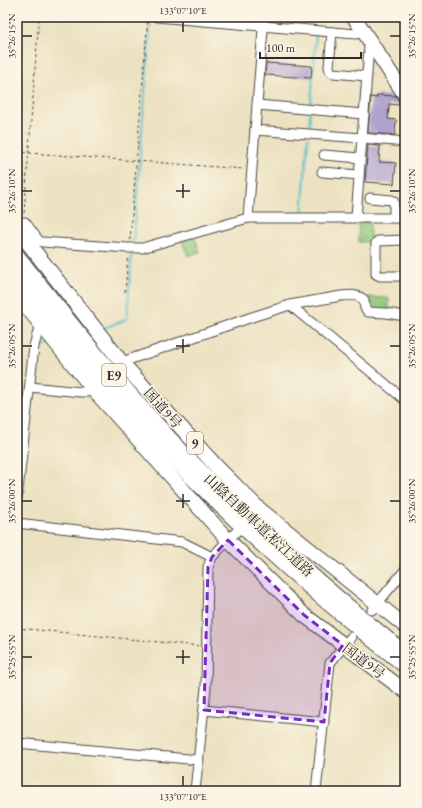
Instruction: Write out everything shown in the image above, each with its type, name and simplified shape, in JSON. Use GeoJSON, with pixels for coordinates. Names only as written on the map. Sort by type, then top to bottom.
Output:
{"type":"FeatureCollection","features":[{"type":"Feature","properties":{"kind":"highway"},"geometry":{"type":"LineString","coordinates":[[354,17],[405,95]]}},
{"type":"Feature","properties":{"kind":"highway","name":"国道9号"},"geometry":{"type":"LineString","coordinates":[[19,225],[120,367],[217,467],[256,511],[375,607],[405,626]]}},
{"type":"Feature","properties":{"kind":"highway","name":"山陰自動車道;松江道路"},"geometry":{"type":"LineString","coordinates":[[17,255],[61,312],[166,435],[269,538],[405,653]]}},
{"type":"Feature","properties":{"kind":"highway","name":"山陰自動車道;松江道路"},"geometry":{"type":"LineString","coordinates":[[17,273],[54,322],[108,387],[158,443],[210,496],[314,591],[405,666]]}},
{"type":"Feature","properties":{"kind":"highway","name":"国道9号"},"geometry":{"type":"LineString","coordinates":[[17,295],[40,324],[95,387],[304,615],[347,641],[405,691]]}},
{"type":"Feature","properties":{"kind":"street"},"geometry":{"type":"LineString","coordinates":[[157,17],[263,22],[356,34],[363,30]]}},
{"type":"Feature","properties":{"kind":"street"},"geometry":{"type":"LineString","coordinates":[[248,218],[258,105],[263,22]]}},
{"type":"Feature","properties":{"kind":"street"},"geometry":{"type":"LineString","coordinates":[[332,32],[329,67],[330,71],[333,73],[366,76]]}},
{"type":"Feature","properties":{"kind":"street"},"geometry":{"type":"LineString","coordinates":[[356,217],[366,76],[369,47],[371,43]]}},
{"type":"Feature","properties":{"kind":"street"},"geometry":{"type":"LineString","coordinates":[[258,105],[364,114]]}},
{"type":"Feature","properties":{"kind":"street"},"geometry":{"type":"LineString","coordinates":[[255,130],[405,142]]}},
{"type":"Feature","properties":{"kind":"street"},"geometry":{"type":"LineString","coordinates":[[324,155],[360,158]]}},
{"type":"Feature","properties":{"kind":"street"},"geometry":{"type":"LineString","coordinates":[[322,172],[359,174]]}},
{"type":"Feature","properties":{"kind":"street"},"geometry":{"type":"LineString","coordinates":[[370,198],[392,200],[394,202],[394,218]]}},
{"type":"Feature","properties":{"kind":"street"},"geometry":{"type":"LineString","coordinates":[[19,225],[42,242],[142,248],[248,218],[405,218]]}},
{"type":"Feature","properties":{"kind":"street"},"geometry":{"type":"LineString","coordinates":[[405,240],[378,241],[376,243],[376,274],[380,276],[405,276]]}},
{"type":"Feature","properties":{"kind":"street"},"geometry":{"type":"LineString","coordinates":[[120,367],[128,360],[252,316],[290,305],[350,295],[363,298],[366,310],[368,312],[405,316]]}},
{"type":"Feature","properties":{"kind":"street"},"geometry":{"type":"LineString","coordinates":[[290,305],[405,400]]}},
{"type":"Feature","properties":{"kind":"street"},"geometry":{"type":"LineString","coordinates":[[17,499],[34,346],[40,324]]}},
{"type":"Feature","properties":{"kind":"street"},"geometry":{"type":"LineString","coordinates":[[30,387],[82,392],[87,392],[95,387]]}},
{"type":"Feature","properties":{"kind":"street"},"geometry":{"type":"LineString","coordinates":[[17,523],[182,542],[212,557]]}},
{"type":"Feature","properties":{"kind":"street"},"geometry":{"type":"LineString","coordinates":[[195,791],[204,710],[207,646],[208,567],[212,557],[232,536]]}},
{"type":"Feature","properties":{"kind":"street"},"geometry":{"type":"LineString","coordinates":[[375,607],[405,570]]}},
{"type":"Feature","properties":{"kind":"street"},"geometry":{"type":"LineString","coordinates":[[316,791],[330,662],[347,641]]}},
{"type":"Feature","properties":{"kind":"street"},"geometry":{"type":"LineString","coordinates":[[204,710],[324,722]]}},
{"type":"Feature","properties":{"kind":"street"},"geometry":{"type":"LineString","coordinates":[[17,743],[199,760]]}},
{"type":"Feature","properties":{"kind":"path"},"geometry":{"type":"LineString","coordinates":[[19,225],[28,153],[39,17]]}},
{"type":"Feature","properties":{"kind":"path"},"geometry":{"type":"LineString","coordinates":[[126,292],[148,17]]}},
{"type":"Feature","properties":{"kind":"path"},"geometry":{"type":"LineString","coordinates":[[17,152],[252,170]]}},
{"type":"Feature","properties":{"kind":"path"},"geometry":{"type":"LineString","coordinates":[[17,628],[207,646]]}},
{"type":"Feature","properties":{"kind":"highlighted area"},"geometry":{"type":"Polygon","coordinates":[[[228,540],[304,615],[343,645],[330,663],[324,722],[204,710],[208,567],[212,557],[228,540]]]}},
{"type":"Feature","properties":{"kind":"green space"},"geometry":{"type":"Polygon","coordinates":[[[358,221],[370,222],[370,237],[376,237],[372,242],[359,242],[358,221]]]}},
{"type":"Feature","properties":{"kind":"green space"},"geometry":{"type":"Polygon","coordinates":[[[195,237],[200,252],[188,256],[182,241],[195,237]]]}},
{"type":"Feature","properties":{"kind":"green space"},"geometry":{"type":"Polygon","coordinates":[[[368,297],[389,299],[389,311],[367,308],[368,297]]]}},
{"type":"Feature","properties":{"kind":"building"},"geometry":{"type":"Polygon","coordinates":[[[266,63],[312,66],[311,78],[265,75],[266,63]]]}},
{"type":"Feature","properties":{"kind":"building"},"geometry":{"type":"Polygon","coordinates":[[[377,95],[396,96],[399,101],[399,105],[389,104],[388,119],[396,120],[395,135],[368,133],[371,97],[377,98],[377,95]]]}},
{"type":"Feature","properties":{"kind":"building"},"geometry":{"type":"Polygon","coordinates":[[[368,145],[380,146],[379,162],[396,163],[394,184],[365,182],[368,145]]]}},
{"type":"Feature","properties":{"kind":"waterway"},"geometry":{"type":"LineString","coordinates":[[133,245],[151,17]]}},
{"type":"Feature","properties":{"kind":"waterway"},"geometry":{"type":"LineString","coordinates":[[311,103],[316,34]]}},
{"type":"Feature","properties":{"kind":"waterway"},"geometry":{"type":"LineString","coordinates":[[309,131],[310,112]]}},
{"type":"Feature","properties":{"kind":"waterway"},"geometry":{"type":"LineString","coordinates":[[302,214],[308,138]]}},
{"type":"Feature","properties":{"kind":"waterway"},"geometry":{"type":"LineString","coordinates":[[102,329],[127,319],[132,250]]}},
{"type":"Feature","properties":{"kind":"waterway"},"geometry":{"type":"LineString","coordinates":[[37,349],[49,345]]}},
{"type":"Feature","properties":{"kind":"waterway"},"geometry":{"type":"LineString","coordinates":[[17,413],[23,413]]}}]}
